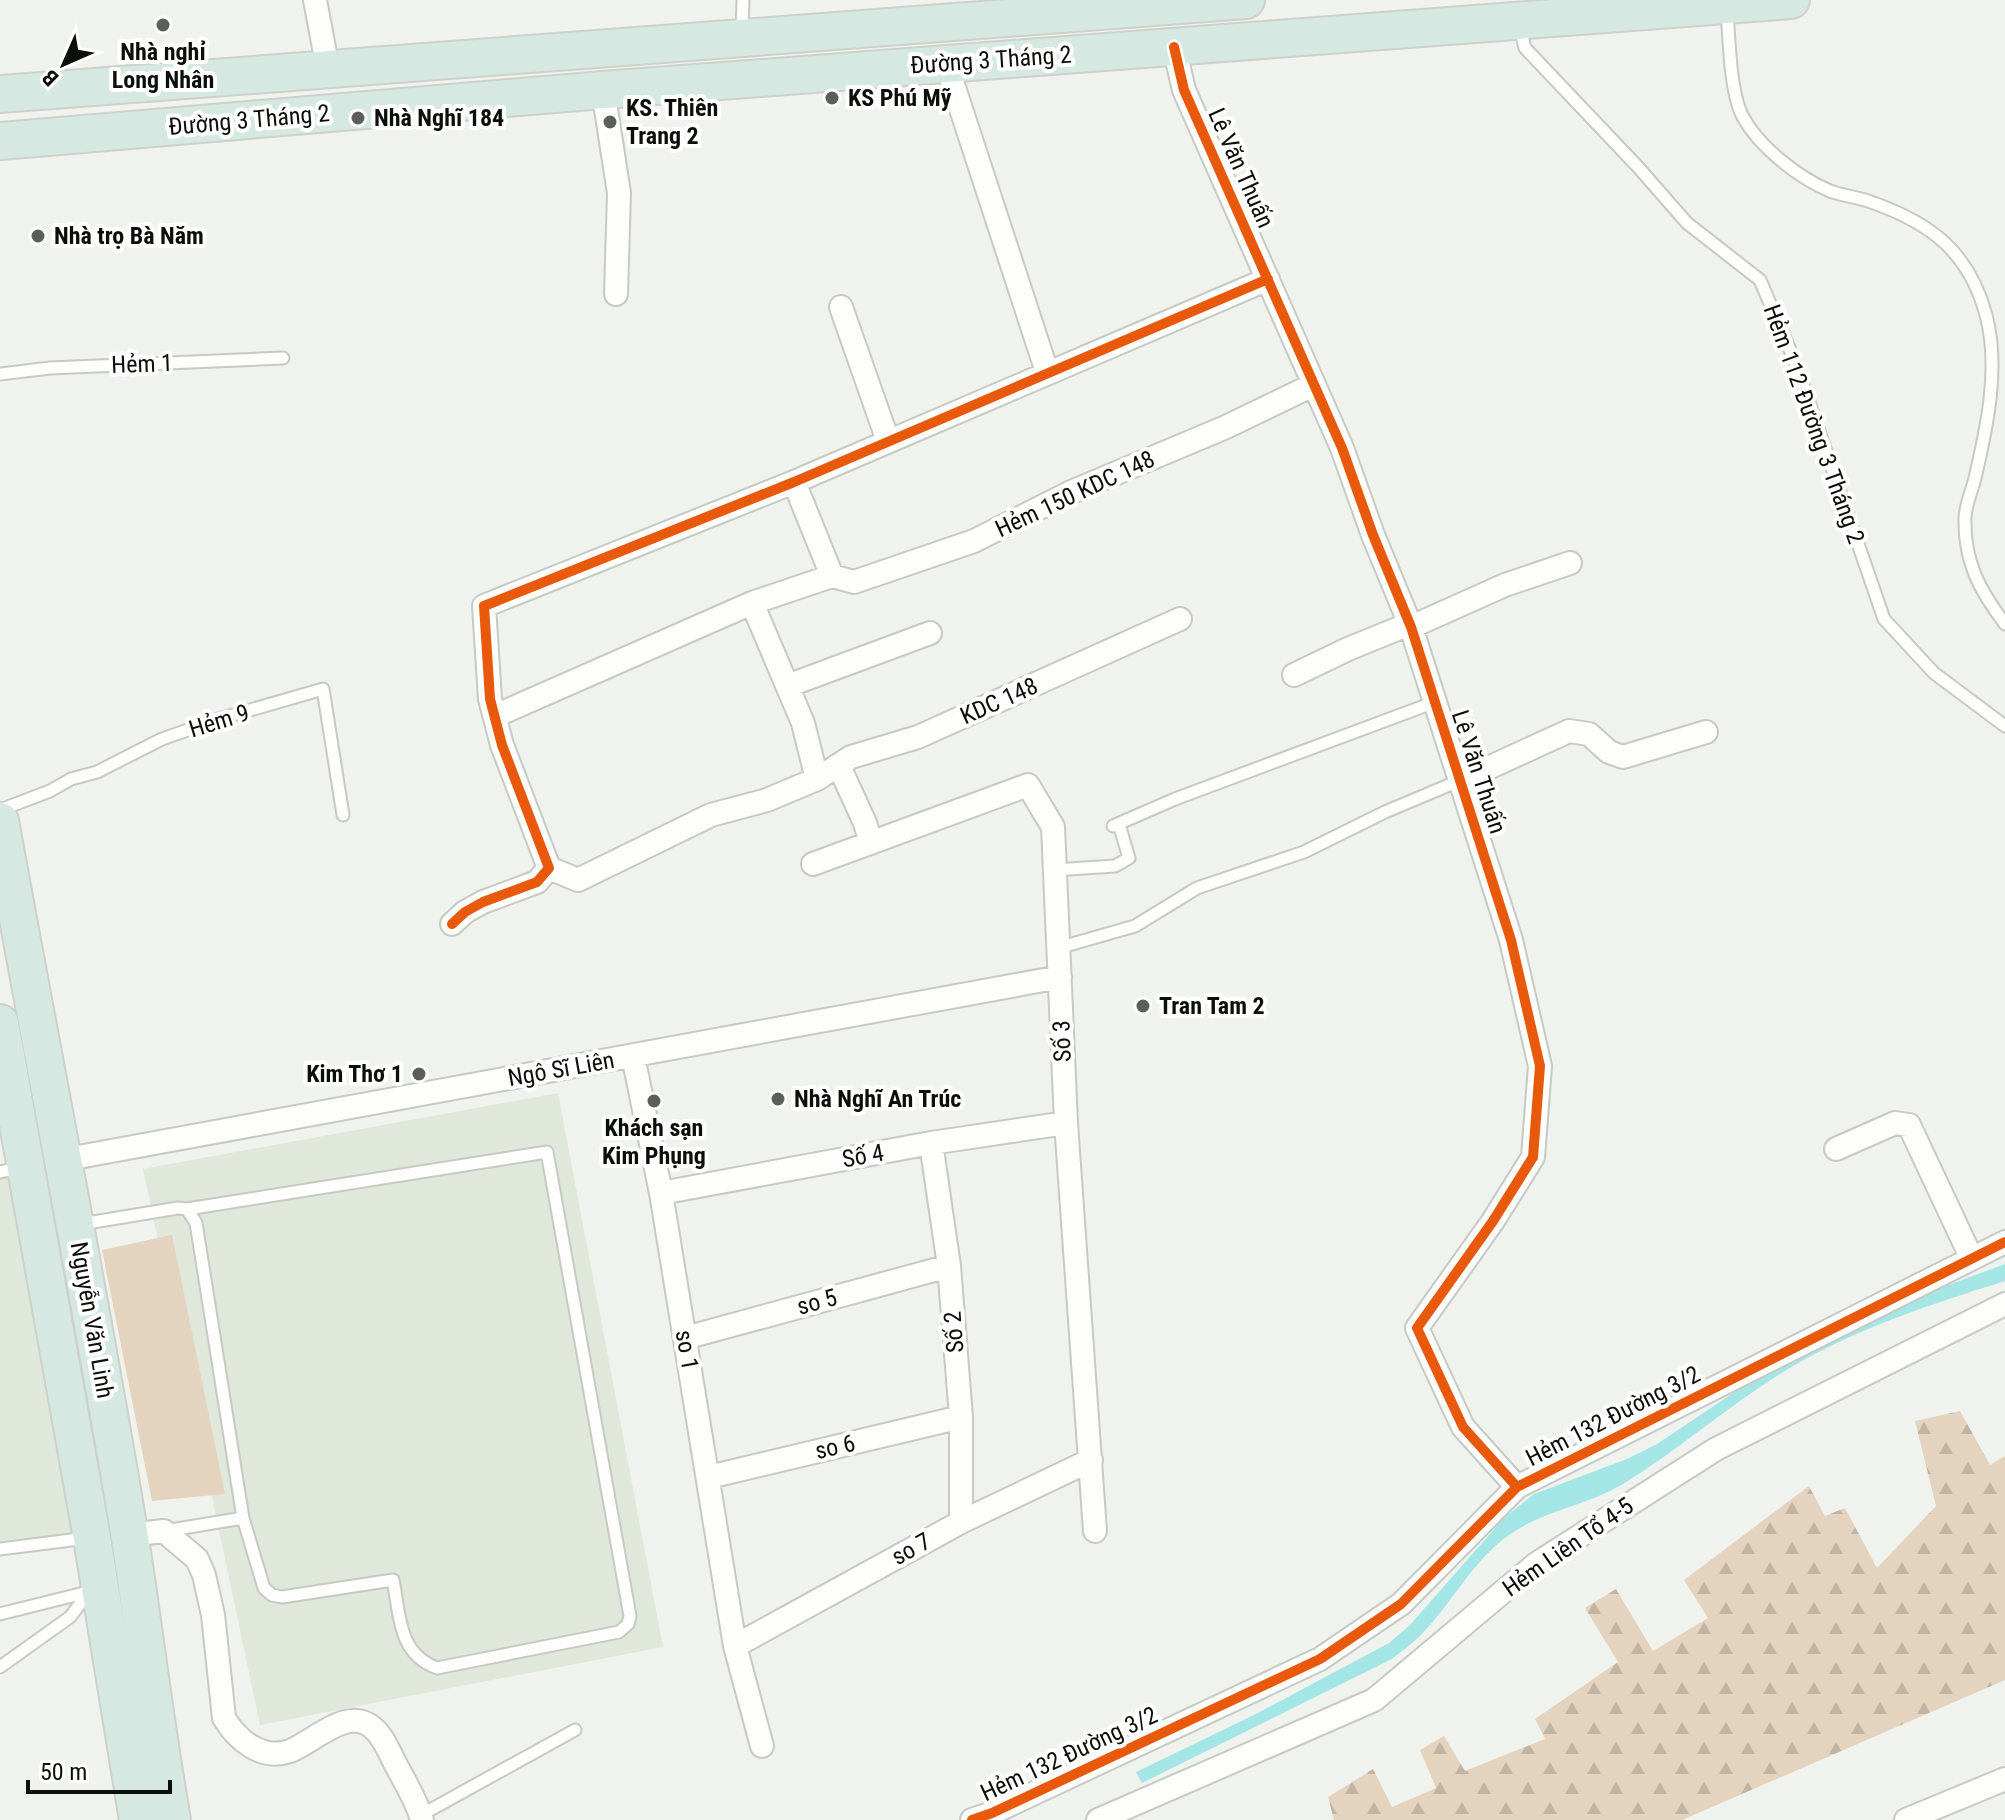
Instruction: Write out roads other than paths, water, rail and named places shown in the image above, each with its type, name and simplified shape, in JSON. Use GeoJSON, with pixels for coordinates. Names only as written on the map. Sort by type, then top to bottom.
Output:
{"type":"FeatureCollection","features":[{"type":"Feature","properties":{"kind":"highway","name":"Đường 3 Tháng 2"},"geometry":{"type":"LineString","coordinates":[[0,94],[1246,0]]}},
{"type":"Feature","properties":{"kind":"highway","name":"Đường 3 Tháng 2"},"geometry":{"type":"LineString","coordinates":[[0,141],[603,90],[1791,0]]}},
{"type":"Feature","properties":{"kind":"highway"},"geometry":{"type":"LineString","coordinates":[[827,32],[832,72]]}},
{"type":"Feature","properties":{"kind":"highway"},"geometry":{"type":"LineString","coordinates":[[741,38],[749,80]]}},
{"type":"Feature","properties":{"kind":"highway","name":"Nguyễn Văn Linh"},"geometry":{"type":"LineString","coordinates":[[0,821],[75,1225],[147,1533],[131,1679]]}},
{"type":"Feature","properties":{"kind":"highway","name":"Nguyễn Văn Linh"},"geometry":{"type":"LineString","coordinates":[[0,1023],[13,1170],[92,1538],[95,1590],[131,1679],[144,1760],[138,1820]]}},
{"type":"Feature","properties":{"kind":"highway"},"geometry":{"type":"LineString","coordinates":[[13,1170],[62,1160]]}},
{"type":"Feature","properties":{"kind":"highway","name":"Nguyễn Văn Linh"},"geometry":{"type":"LineString","coordinates":[[144,1760],[172,1820]]}},
{"type":"Feature","properties":{"kind":"street"},"geometry":{"type":"LineString","coordinates":[[315,0],[328,69]]}},
{"type":"Feature","properties":{"kind":"street","name":"Lê Văn Thuấn"},"geometry":{"type":"LineString","coordinates":[[1174,47],[1184,90],[1342,448],[1411,627],[1511,940],[1540,1066],[1533,1157],[1493,1221],[1417,1328],[1463,1427],[1517,1487]]}},
{"type":"Feature","properties":{"kind":"street"},"geometry":{"type":"LineString","coordinates":[[946,63],[1047,372]]}},
{"type":"Feature","properties":{"kind":"street"},"geometry":{"type":"LineString","coordinates":[[603,90],[619,193],[616,294]]}},
{"type":"Feature","properties":{"kind":"street"},"geometry":{"type":"LineString","coordinates":[[452,924],[483,902],[537,882],[549,868],[502,745],[490,699],[484,606],[794,482],[1268,279]]}},
{"type":"Feature","properties":{"kind":"street"},"geometry":{"type":"LineString","coordinates":[[841,307],[888,441]]}},
{"type":"Feature","properties":{"kind":"street","name":"Hẻm 150 KDC 148"},"geometry":{"type":"LineString","coordinates":[[832,576],[854,582],[974,541],[1069,493],[1226,427],[1313,385]]}},
{"type":"Feature","properties":{"kind":"street"},"geometry":{"type":"LineString","coordinates":[[495,716],[752,603],[832,576],[794,482]]}},
{"type":"Feature","properties":{"kind":"street"},"geometry":{"type":"LineString","coordinates":[[1294,675],[1348,649],[1402,627],[1411,627],[1505,585],[1570,563]]}},
{"type":"Feature","properties":{"kind":"street"},"geometry":{"type":"LineString","coordinates":[[752,603],[803,723],[817,779]]}},
{"type":"Feature","properties":{"kind":"street","name":"KDC 148"},"geometry":{"type":"LineString","coordinates":[[549,868],[578,880],[711,815],[767,800],[817,779],[851,757],[918,737],[1180,619]]}},
{"type":"Feature","properties":{"kind":"street"},"geometry":{"type":"LineString","coordinates":[[787,686],[930,633]]}},
{"type":"Feature","properties":{"kind":"street"},"geometry":{"type":"LineString","coordinates":[[1462,780],[1569,731],[1589,734],[1609,752],[1623,757],[1706,732]]}},
{"type":"Feature","properties":{"kind":"street"},"geometry":{"type":"LineString","coordinates":[[839,766],[871,843]]}},
{"type":"Feature","properties":{"kind":"street","name":"Số 3"},"geometry":{"type":"LineString","coordinates":[[813,864],[1028,785],[1053,827],[1066,1123],[1095,1531]]}},
{"type":"Feature","properties":{"kind":"street","name":"Ngô Sĩ Liên"},"geometry":{"type":"LineString","coordinates":[[62,1160],[1060,977]]}},
{"type":"Feature","properties":{"kind":"street","name":"so 1"},"geometry":{"type":"LineString","coordinates":[[633,1056],[661,1193],[735,1646],[762,1746]]}},
{"type":"Feature","properties":{"kind":"street","name":"Số 4"},"geometry":{"type":"LineString","coordinates":[[661,1193],[931,1143],[1066,1123]]}},
{"type":"Feature","properties":{"kind":"street"},"geometry":{"type":"LineString","coordinates":[[1836,1149],[1895,1123],[1909,1125],[1971,1257]]}},
{"type":"Feature","properties":{"kind":"street","name":"Số 2"},"geometry":{"type":"LineString","coordinates":[[931,1143],[949,1266],[961,1417],[961,1522]]}},
{"type":"Feature","properties":{"kind":"street","name":"Hẻm 132 Đường 3/2"},"geometry":{"type":"LineString","coordinates":[[972,1820],[1320,1659],[1401,1604],[1517,1487],[2005,1242]]}},
{"type":"Feature","properties":{"kind":"street","name":"so 5"},"geometry":{"type":"LineString","coordinates":[[685,1338],[949,1266]]}},
{"type":"Feature","properties":{"kind":"street","name":"Hẻm Liên Tổ 4-5"},"geometry":{"type":"LineString","coordinates":[[1098,1820],[1374,1700],[1536,1564],[1716,1449],[2005,1304]]}},
{"type":"Feature","properties":{"kind":"street","name":"so 6"},"geometry":{"type":"LineString","coordinates":[[709,1477],[961,1417]]}},
{"type":"Feature","properties":{"kind":"street","name":"so 7"},"geometry":{"type":"LineString","coordinates":[[735,1646],[961,1522],[1091,1460]]}},
{"type":"Feature","properties":{"kind":"street"},"geometry":{"type":"LineString","coordinates":[[147,1533],[197,1559],[204,1575],[213,1615],[224,1718],[234,1734],[265,1752],[289,1751],[331,1726],[360,1722],[372,1726],[385,1743],[422,1818]]}},
{"type":"Feature","properties":{"kind":"street"},"geometry":{"type":"LineString","coordinates":[[1906,1820],[1928,1815],[2005,1779]]}},
{"type":"Feature","properties":{"kind":"lane"},"geometry":{"type":"LineString","coordinates":[[741,38],[743,0]]}},
{"type":"Feature","properties":{"kind":"lane"},"geometry":{"type":"LineString","coordinates":[[1727,5],[1731,67],[1743,117],[1775,157],[1830,191],[1869,201],[1914,219],[1943,238],[1967,268],[1986,315],[1991,351],[1988,408],[1965,517],[1969,558],[1981,592],[2005,624]]}},
{"type":"Feature","properties":{"kind":"lane","name":"Hẻm 112 Đường 3 Tháng 2"},"geometry":{"type":"LineString","coordinates":[[1518,20],[1525,48],[1687,223],[1760,280],[1796,364],[1884,619],[1934,673],[2005,726]]}},
{"type":"Feature","properties":{"kind":"lane","name":"Hẻm 1"},"geometry":{"type":"LineString","coordinates":[[0,374],[50,368],[283,358]]}},
{"type":"Feature","properties":{"kind":"lane","name":"Hẻm 9"},"geometry":{"type":"LineString","coordinates":[[0,810],[50,791],[71,779],[97,772],[162,739],[323,689],[343,815]]}},
{"type":"Feature","properties":{"kind":"lane"},"geometry":{"type":"LineString","coordinates":[[1054,870],[1115,866],[1129,858],[1116,825],[1175,799],[1435,702]]}},
{"type":"Feature","properties":{"kind":"lane"},"geometry":{"type":"LineString","coordinates":[[1058,948],[1135,926],[1197,888],[1304,852],[1385,812],[1462,780]]}},
{"type":"Feature","properties":{"kind":"lane"},"geometry":{"type":"LineString","coordinates":[[75,1225],[547,1152],[630,1616],[628,1624],[619,1632],[437,1668],[420,1661],[406,1644],[393,1580],[282,1597],[272,1595],[264,1588],[243,1518],[196,1223],[187,1209]]}},
{"type":"Feature","properties":{"kind":"lane"},"geometry":{"type":"LineString","coordinates":[[147,1533],[243,1518]]}},
{"type":"Feature","properties":{"kind":"lane"},"geometry":{"type":"LineString","coordinates":[[0,1549],[92,1538]]}},
{"type":"Feature","properties":{"kind":"lane"},"geometry":{"type":"LineString","coordinates":[[0,1614],[95,1590]]}},
{"type":"Feature","properties":{"kind":"lane"},"geometry":{"type":"LineString","coordinates":[[0,1667],[70,1617],[95,1590]]}},
{"type":"Feature","properties":{"kind":"lane"},"geometry":{"type":"LineString","coordinates":[[422,1818],[575,1730]]}},
{"type":"Feature","properties":{"kind":"water"},"geometry":{"type":"Polygon","coordinates":[[[2005,1264],[2005,1281],[1902,1316],[1826,1348],[1756,1390],[1623,1484],[1525,1525],[1486,1556],[1432,1623],[1392,1659],[1142,1783],[1136,1772],[1258,1713],[1389,1643],[1409,1626],[1504,1518],[1534,1494],[1627,1459],[1657,1444],[1754,1379],[1873,1313],[2005,1264]]]}},
{"type":"Feature","properties":{"kind":"place","name":"Nhà nghỉ Long Nhân"},"geometry":{"type":"Point","coordinates":[163,25]}},
{"type":"Feature","properties":{"kind":"place","name":"KS Phú Mỹ"},"geometry":{"type":"Point","coordinates":[832,98]}},
{"type":"Feature","properties":{"kind":"place","name":"Nhà Nghĩ 184"},"geometry":{"type":"Point","coordinates":[358,118]}},
{"type":"Feature","properties":{"kind":"place","name":"KS. Thiên Trang 2"},"geometry":{"type":"Point","coordinates":[610,122]}},
{"type":"Feature","properties":{"kind":"place","name":"Nhà trọ Bà Năm"},"geometry":{"type":"Point","coordinates":[38,236]}},
{"type":"Feature","properties":{"kind":"place","name":"Tran Tam 2"},"geometry":{"type":"Point","coordinates":[1143,1006]}},
{"type":"Feature","properties":{"kind":"place","name":"Kim Thơ 1"},"geometry":{"type":"Point","coordinates":[419,1074]}},
{"type":"Feature","properties":{"kind":"place","name":"Nhà Nghĩ An Trúc"},"geometry":{"type":"Point","coordinates":[778,1099]}},
{"type":"Feature","properties":{"kind":"place","name":"Khách sạn Kim Phụng"},"geometry":{"type":"Point","coordinates":[654,1101]}}]}
